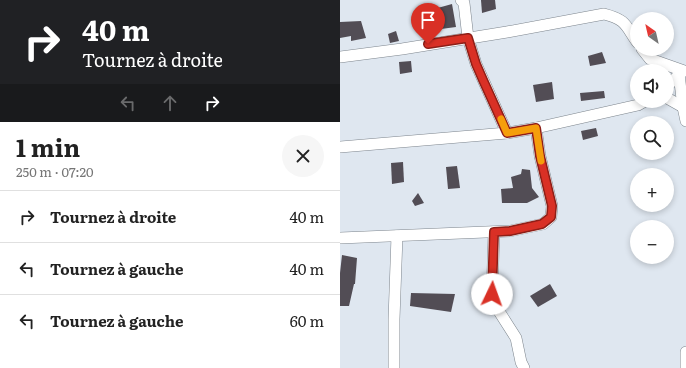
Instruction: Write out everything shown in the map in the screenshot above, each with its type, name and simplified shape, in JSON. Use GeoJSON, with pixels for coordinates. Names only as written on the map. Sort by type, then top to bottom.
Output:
{"type":"FeatureCollection","features":[{"type":"Feature","properties":{"kind":"street"},"geometry":{"type":"LineString","coordinates":[[461,0],[464,3],[468,38],[476,64],[507,133]]}},
{"type":"Feature","properties":{"kind":"street"},"geometry":{"type":"LineString","coordinates":[[340,57],[402,49],[507,32],[604,14],[617,17],[626,24],[630,31]]}},
{"type":"Feature","properties":{"kind":"street"},"geometry":{"type":"LineString","coordinates":[[648,56],[650,59],[683,72]]}},
{"type":"Feature","properties":{"kind":"street"},"geometry":{"type":"LineString","coordinates":[[674,80],[683,72]]}},
{"type":"Feature","properties":{"kind":"street"},"geometry":{"type":"LineString","coordinates":[[683,72],[683,107],[686,121]]}},
{"type":"Feature","properties":{"kind":"street"},"geometry":{"type":"LineString","coordinates":[[674,102],[683,107]]}},
{"type":"Feature","properties":{"kind":"street"},"geometry":{"type":"LineString","coordinates":[[340,147],[507,133],[630,107]]}},
{"type":"Feature","properties":{"kind":"street"},"geometry":{"type":"LineString","coordinates":[[340,238],[510,231],[542,224],[551,217],[552,206],[540,156],[536,128]]}},
{"type":"Feature","properties":{"kind":"street"},"geometry":{"type":"LineString","coordinates":[[494,232],[492,294],[495,305],[516,338],[521,362],[524,368]]}},
{"type":"Feature","properties":{"kind":"street"},"geometry":{"type":"LineString","coordinates":[[394,368],[397,236]]}},
{"type":"Feature","properties":{"kind":"street"},"geometry":{"type":"LineString","coordinates":[[686,352],[686,368]]}},
{"type":"Feature","properties":{"kind":"building"},"geometry":{"type":"Polygon","coordinates":[[[481,0],[495,0],[496,9],[482,13],[481,0]]]}},
{"type":"Feature","properties":{"kind":"building"},"geometry":{"type":"Polygon","coordinates":[[[452,4],[456,27],[441,29],[437,18],[420,24],[417,11],[434,9],[452,4]]]}},
{"type":"Feature","properties":{"kind":"building"},"geometry":{"type":"Polygon","coordinates":[[[361,21],[366,38],[351,41],[351,36],[340,38],[340,22],[361,21]]]}},
{"type":"Feature","properties":{"kind":"building"},"geometry":{"type":"Polygon","coordinates":[[[396,31],[399,41],[390,43],[388,34],[396,31]]]}},
{"type":"Feature","properties":{"kind":"building"},"geometry":{"type":"Polygon","coordinates":[[[602,52],[606,63],[590,66],[588,56],[602,52]]]}},
{"type":"Feature","properties":{"kind":"building"},"geometry":{"type":"Polygon","coordinates":[[[411,61],[412,72],[400,74],[399,62],[411,61]]]}},
{"type":"Feature","properties":{"kind":"building"},"geometry":{"type":"Polygon","coordinates":[[[552,82],[554,99],[536,102],[533,85],[552,82]]]}},
{"type":"Feature","properties":{"kind":"building"},"geometry":{"type":"Polygon","coordinates":[[[604,91],[605,98],[581,101],[580,93],[604,91]]]}},
{"type":"Feature","properties":{"kind":"building"},"geometry":{"type":"Polygon","coordinates":[[[596,128],[598,136],[583,140],[581,131],[596,128]]]}},
{"type":"Feature","properties":{"kind":"building"},"geometry":{"type":"Polygon","coordinates":[[[403,162],[404,182],[392,184],[391,163],[403,162]]]}},
{"type":"Feature","properties":{"kind":"building"},"geometry":{"type":"Polygon","coordinates":[[[457,166],[460,188],[448,189],[446,167],[457,166]]]}},
{"type":"Feature","properties":{"kind":"building"},"geometry":{"type":"Polygon","coordinates":[[[522,169],[530,170],[532,188],[539,197],[527,203],[502,203],[501,189],[513,188],[511,177],[521,174],[522,169]]]}},
{"type":"Feature","properties":{"kind":"building"},"geometry":{"type":"Polygon","coordinates":[[[418,193],[424,203],[415,206],[412,201],[418,193]]]}},
{"type":"Feature","properties":{"kind":"building"},"geometry":{"type":"Polygon","coordinates":[[[342,255],[357,258],[355,284],[349,306],[340,306],[340,273],[342,255]]]}},
{"type":"Feature","properties":{"kind":"building"},"geometry":{"type":"Polygon","coordinates":[[[550,284],[557,296],[538,307],[530,296],[550,284]]]}},
{"type":"Feature","properties":{"kind":"building"},"geometry":{"type":"Polygon","coordinates":[[[411,293],[455,294],[451,312],[410,306],[411,293]]]}},
{"type":"Feature","properties":{"kind":"slow traffic"},"geometry":{"type":"LineString","coordinates":[[501,119],[507,133],[536,128],[541,161]]}},
{"type":"Feature","properties":{"kind":"route"},"geometry":{"type":"LineString","coordinates":[[428,44],[468,38],[476,64],[507,133],[536,128],[540,156],[552,206],[551,217],[542,224],[510,231],[494,232],[492,294]]}}]}
